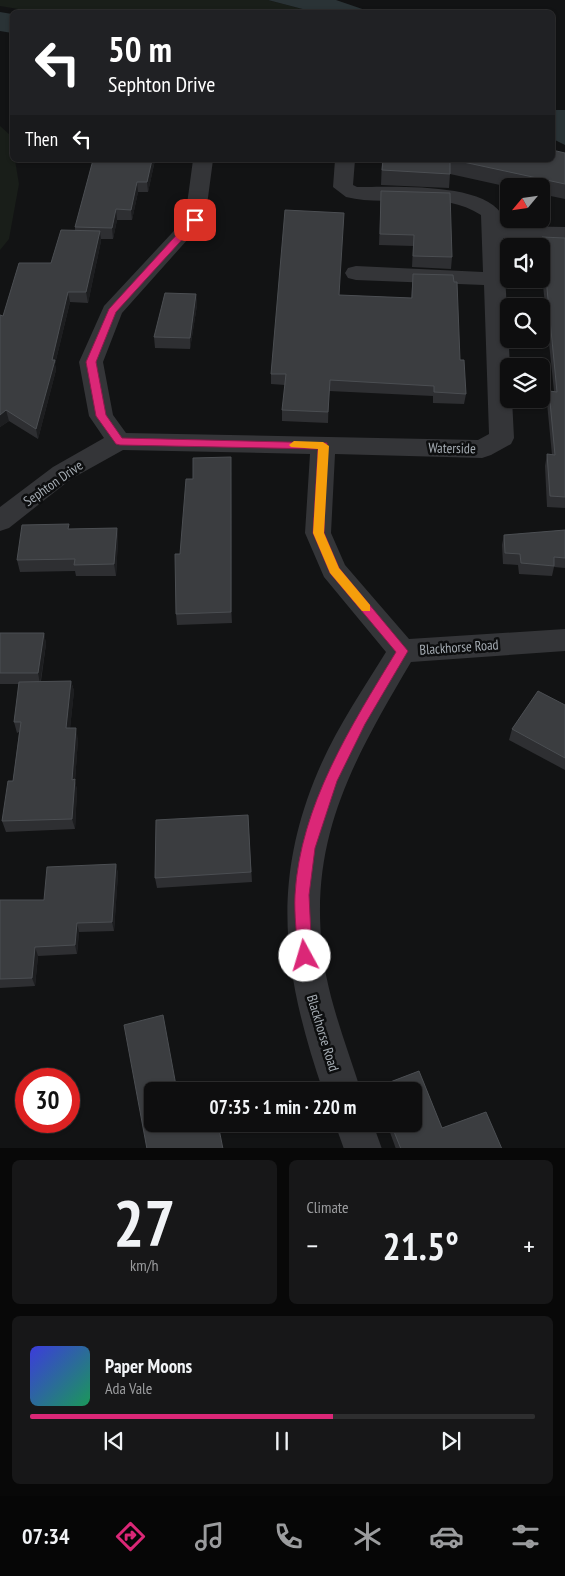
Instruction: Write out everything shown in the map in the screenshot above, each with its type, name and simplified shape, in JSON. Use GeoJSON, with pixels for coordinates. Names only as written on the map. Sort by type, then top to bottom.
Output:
{"type":"FeatureCollection","features":[{"type":"Feature","properties":{"kind":"street"},"geometry":{"type":"LineString","coordinates":[[120,442],[101,416],[91,362],[112,311],[195,220],[203,162]]}},
{"type":"Feature","properties":{"kind":"street"},"geometry":{"type":"LineString","coordinates":[[345,162],[343,187],[353,193],[454,197],[482,205],[491,223],[565,233]]}},
{"type":"Feature","properties":{"kind":"street","name":"Waterside"},"geometry":{"type":"LineString","coordinates":[[323,446],[482,449],[502,438],[491,223]]}},
{"type":"Feature","properties":{"kind":"street"},"geometry":{"type":"LineString","coordinates":[[356,272],[494,279]]}},
{"type":"Feature","properties":{"kind":"street","name":"Sephton Drive"},"geometry":{"type":"LineString","coordinates":[[0,521],[62,473],[120,442],[323,446]]}},
{"type":"Feature","properties":{"kind":"street"},"geometry":{"type":"LineString","coordinates":[[323,446],[318,533],[334,570],[402,651]]}},
{"type":"Feature","properties":{"kind":"street","name":"Blackhorse Road"},"geometry":{"type":"LineString","coordinates":[[339,1082],[310,990],[304,947],[302,895],[308,848],[330,781],[360,721],[402,651],[565,640]]}},
{"type":"Feature","properties":{"kind":"street"},"geometry":{"type":"LineString","coordinates":[[357,1132],[364,1148]]}},
{"type":"Feature","properties":{"kind":"shaded area"},"geometry":{"type":"Polygon","coordinates":[[[0,0],[268,0],[306,10],[24,10],[0,6],[0,0]]]}},
{"type":"Feature","properties":{"kind":"shaded area"},"geometry":{"type":"Polygon","coordinates":[[[268,0],[336,0],[365,10],[306,10],[268,0]]]}},
{"type":"Feature","properties":{"kind":"shaded area"},"geometry":{"type":"Polygon","coordinates":[[[0,12],[10,14],[10,33],[0,31],[0,12]]]}},
{"type":"Feature","properties":{"kind":"shaded area"},"geometry":{"type":"Polygon","coordinates":[[[555,110],[565,110],[565,145],[555,140],[555,110]]]}},
{"type":"Feature","properties":{"kind":"shaded area"},"geometry":{"type":"Polygon","coordinates":[[[0,126],[10,135],[10,162],[15,162],[19,184],[9,239],[0,250],[0,126]]]}},
{"type":"Feature","properties":{"kind":"building"},"geometry":{"type":"Polygon","coordinates":[[[555,151],[565,153],[565,184],[550,181],[550,178],[537,178],[463,162],[555,162],[555,151]]]}},
{"type":"Feature","properties":{"kind":"building"},"geometry":{"type":"Polygon","coordinates":[[[92,162],[152,162],[147,182],[137,182],[131,210],[116,209],[112,228],[75,227],[92,162]]]}},
{"type":"Feature","properties":{"kind":"building"},"geometry":{"type":"Polygon","coordinates":[[[383,162],[450,162],[450,174],[382,170],[383,162]]]}},
{"type":"Feature","properties":{"kind":"building"},"geometry":{"type":"Polygon","coordinates":[[[381,191],[450,193],[452,257],[413,256],[414,235],[380,234],[381,191]]]}},
{"type":"Feature","properties":{"kind":"building"},"geometry":{"type":"Polygon","coordinates":[[[285,210],[344,213],[339,295],[412,298],[413,274],[453,275],[454,282],[457,282],[460,360],[464,360],[466,394],[434,392],[434,386],[330,380],[328,412],[282,410],[286,374],[271,374],[285,210]]]}},
{"type":"Feature","properties":{"kind":"building"},"geometry":{"type":"Polygon","coordinates":[[[61,230],[100,231],[86,292],[68,292],[52,360],[55,360],[36,429],[6,410],[0,415],[0,315],[3,316],[19,263],[51,263],[61,230]]]}},
{"type":"Feature","properties":{"kind":"building"},"geometry":{"type":"Polygon","coordinates":[[[542,237],[565,238],[565,497],[550,496],[547,454],[555,455],[550,391],[557,392],[550,320],[550,298],[548,298],[547,288],[550,288],[550,238],[542,237]]]}},
{"type":"Feature","properties":{"kind":"building"},"geometry":{"type":"Polygon","coordinates":[[[165,293],[196,294],[190,338],[154,337],[165,293]]]}},
{"type":"Feature","properties":{"kind":"building"},"geometry":{"type":"Polygon","coordinates":[[[231,457],[231,612],[176,614],[175,554],[180,554],[186,479],[193,479],[193,458],[231,457]]]}},
{"type":"Feature","properties":{"kind":"building"},"geometry":{"type":"Polygon","coordinates":[[[69,524],[68,529],[117,528],[114,564],[74,565],[75,559],[17,560],[22,525],[69,524]]]}},
{"type":"Feature","properties":{"kind":"building"},"geometry":{"type":"Polygon","coordinates":[[[565,530],[565,558],[554,557],[554,566],[521,563],[520,554],[505,553],[504,535],[565,530]]]}},
{"type":"Feature","properties":{"kind":"building"},"geometry":{"type":"Polygon","coordinates":[[[0,633],[44,633],[38,673],[0,673],[0,633]]]}},
{"type":"Feature","properties":{"kind":"building"},"geometry":{"type":"Polygon","coordinates":[[[71,681],[66,728],[76,728],[72,780],[75,779],[72,819],[2,821],[8,781],[13,781],[21,722],[14,722],[19,682],[71,681]]]}},
{"type":"Feature","properties":{"kind":"building"},"geometry":{"type":"Polygon","coordinates":[[[538,691],[565,705],[565,758],[512,729],[538,691]]]}},
{"type":"Feature","properties":{"kind":"building"},"geometry":{"type":"Polygon","coordinates":[[[248,815],[251,872],[155,878],[156,820],[248,815]]]}},
{"type":"Feature","properties":{"kind":"building"},"geometry":{"type":"Polygon","coordinates":[[[116,864],[112,922],[77,923],[75,945],[35,947],[32,978],[0,979],[0,900],[44,900],[47,867],[116,864]]]}},
{"type":"Feature","properties":{"kind":"building"},"geometry":{"type":"Polygon","coordinates":[[[163,1015],[175,1082],[144,1082],[144,1132],[220,1132],[223,1148],[147,1148],[124,1025],[163,1015]]]}},
{"type":"Feature","properties":{"kind":"building"},"geometry":{"type":"Polygon","coordinates":[[[419,1071],[442,1128],[486,1112],[502,1148],[401,1148],[394,1132],[422,1132],[422,1082],[390,1082],[419,1071]]]}},
{"type":"Feature","properties":{"kind":"slow traffic"},"geometry":{"type":"LineString","coordinates":[[294,445],[323,446],[318,533],[334,570],[366,608]]}},
{"type":"Feature","properties":{"kind":"route"},"geometry":{"type":"LineString","coordinates":[[195,220],[160,261],[112,311],[91,362],[101,416],[120,442],[323,446],[318,533],[334,570],[402,651],[360,721],[330,781],[308,848],[302,895],[305,956]]}}]}
